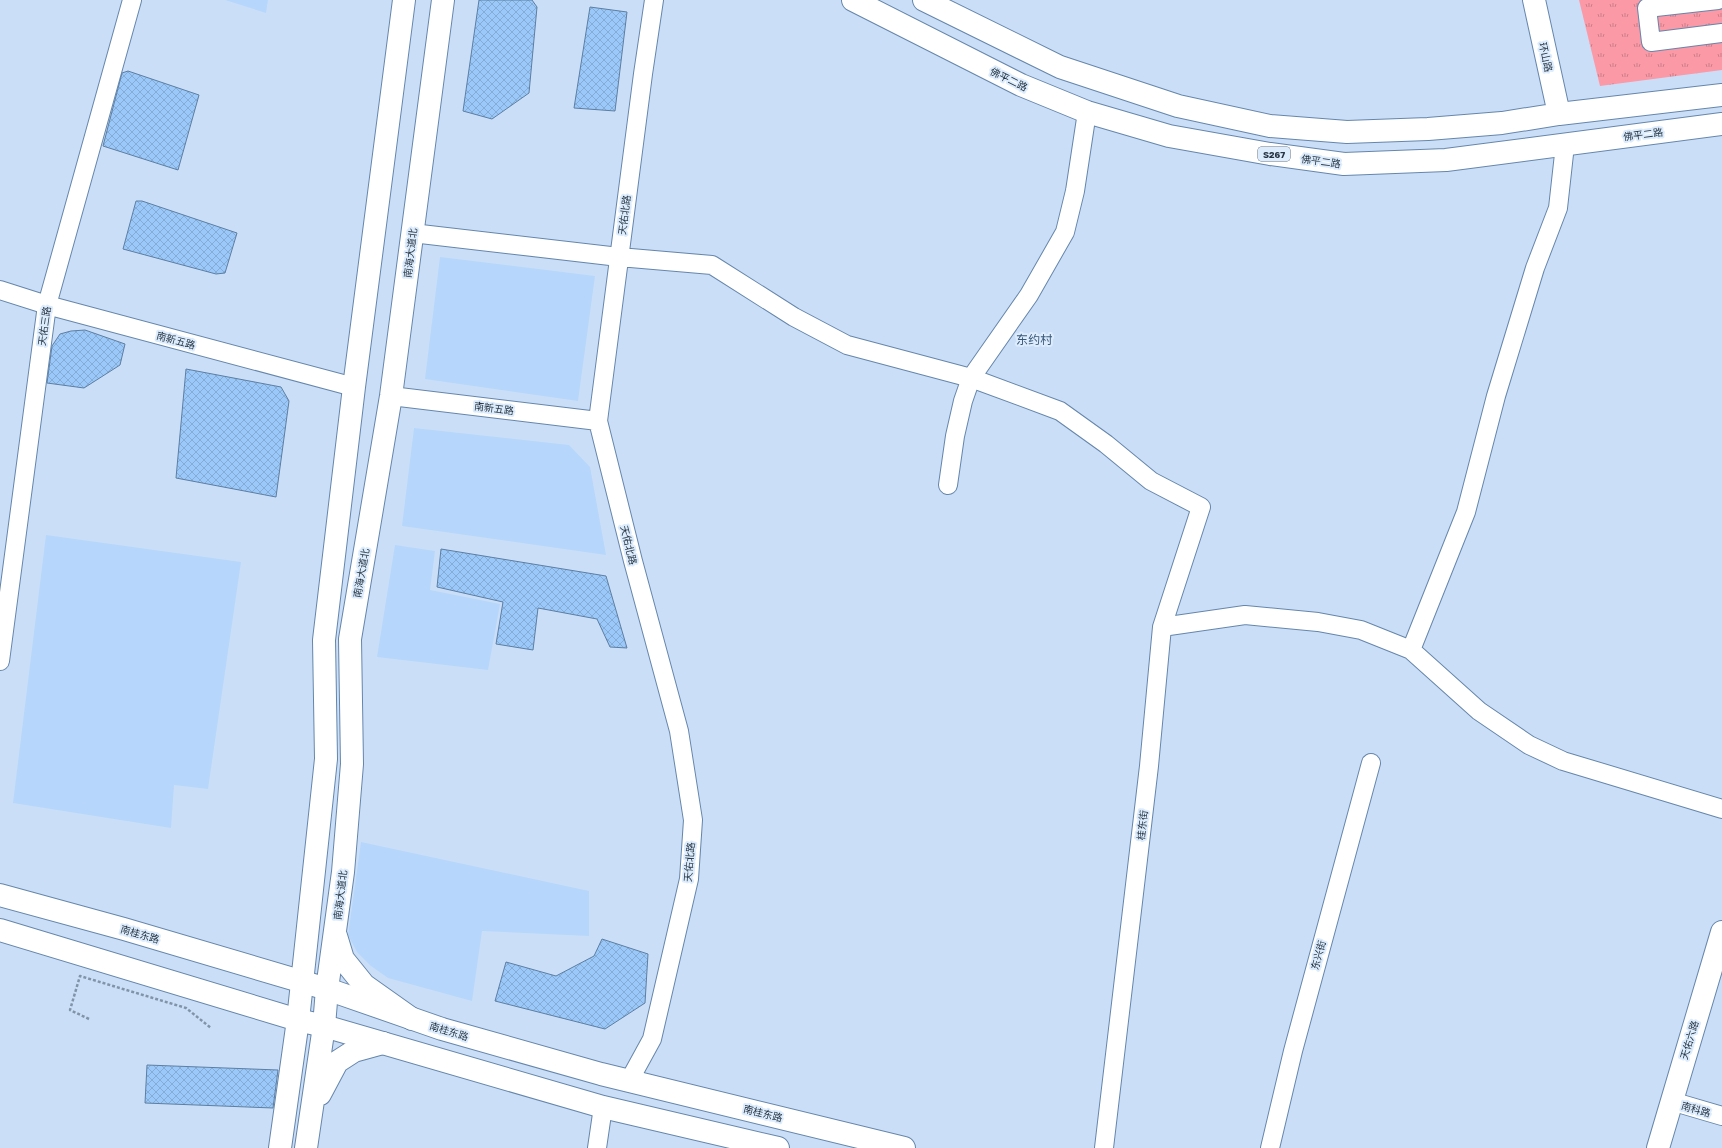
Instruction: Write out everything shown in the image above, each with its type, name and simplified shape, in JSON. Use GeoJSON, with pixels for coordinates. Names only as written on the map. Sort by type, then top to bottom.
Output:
{"type":"FeatureCollection","features":[{"type":"Feature","properties":{"kind":"main road"},"geometry":{"type":"LineString","coordinates":[[280,1148],[298,1020],[326,759],[324,640],[354,387],[404,0]]}},
{"type":"Feature","properties":{"kind":"main road","name":"南海大道北"},"geometry":{"type":"LineString","coordinates":[[306,1148],[324,1026],[343,872],[352,764],[350,639],[391,396],[442,0]]}},
{"type":"Feature","properties":{"kind":"main road","name":"佛平二路"},"geometry":{"type":"LineString","coordinates":[[853,0],[1021,85],[1087,112],[1169,136],[1270,154],[1344,164],[1446,160],[1722,124]]}},
{"type":"Feature","properties":{"kind":"main road"},"geometry":{"type":"LineString","coordinates":[[924,0],[1060,67],[1178,106],[1270,126],[1347,132],[1428,129],[1480,125],[1722,95]]}},
{"type":"Feature","properties":{"kind":"main road","name":"环山路"},"geometry":{"type":"LineString","coordinates":[[1534,0],[1559,114]]}},
{"type":"Feature","properties":{"kind":"main road","name":"南桂东路"},"geometry":{"type":"LineString","coordinates":[[0,895],[124,929],[328,989],[442,1029],[629,1081],[904,1148]]}},
{"type":"Feature","properties":{"kind":"main road"},"geometry":{"type":"LineString","coordinates":[[0,930],[298,1020],[324,1026],[603,1107],[778,1148]]}},
{"type":"Feature","properties":{"kind":"main road","name":"天佑六路"},"geometry":{"type":"LineString","coordinates":[[1658,1148],[1722,932]]}},
{"type":"Feature","properties":{"kind":"main road"},"geometry":{"type":"LineString","coordinates":[[335,933],[343,959],[364,984],[412,1019]]}},
{"type":"Feature","properties":{"kind":"main road"},"geometry":{"type":"LineString","coordinates":[[310,1125],[321,1089],[337,1062],[354,1051],[383,1043]]}},
{"type":"Feature","properties":{"kind":"street","name":"天佑三路"},"geometry":{"type":"LineString","coordinates":[[0,661],[46,306],[132,0]]}},
{"type":"Feature","properties":{"kind":"street","name":"天佑北路"},"geometry":{"type":"LineString","coordinates":[[629,1081],[652,1039],[689,879],[693,820],[679,731],[633,561],[598,421],[654,0]]}},
{"type":"Feature","properties":{"kind":"street"},"geometry":{"type":"LineString","coordinates":[[1718,0],[1647,8],[1651,42],[1722,34]]}},
{"type":"Feature","properties":{"kind":"street"},"geometry":{"type":"LineString","coordinates":[[948,485],[955,436],[963,401],[971,378],[1029,295],[1065,232],[1075,191],[1087,112]]}},
{"type":"Feature","properties":{"kind":"street"},"geometry":{"type":"LineString","coordinates":[[1411,650],[1466,512],[1496,396],[1535,268],[1558,208],[1565,145]]}},
{"type":"Feature","properties":{"kind":"street"},"geometry":{"type":"LineString","coordinates":[[412,233],[619,257],[712,265],[794,317],[847,345],[971,378]]}},
{"type":"Feature","properties":{"kind":"street","name":"南新五路"},"geometry":{"type":"LineString","coordinates":[[0,290],[46,306],[354,387]]}},
{"type":"Feature","properties":{"kind":"street","name":"桂东街"},"geometry":{"type":"LineString","coordinates":[[971,378],[1060,411],[1106,444],[1151,481],[1201,507],[1162,627],[1149,766],[1104,1148]]}},
{"type":"Feature","properties":{"kind":"street","name":"南新五路"},"geometry":{"type":"LineString","coordinates":[[391,396],[598,421]]}},
{"type":"Feature","properties":{"kind":"street"},"geometry":{"type":"LineString","coordinates":[[1162,627],[1245,615],[1318,622],[1361,630],[1411,650],[1479,711],[1528,745],[1563,761],[1722,809]]}},
{"type":"Feature","properties":{"kind":"street","name":"东兴街"},"geometry":{"type":"LineString","coordinates":[[1270,1148],[1293,1051],[1371,763]]}},
{"type":"Feature","properties":{"kind":"street","name":"南科路"},"geometry":{"type":"LineString","coordinates":[[1671,1101],[1722,1116]]}},
{"type":"Feature","properties":{"kind":"street"},"geometry":{"type":"LineString","coordinates":[[597,1148],[603,1107]]}},
{"type":"Feature","properties":{"kind":"path"},"geometry":{"type":"LineString","coordinates":[[89,1019],[70,1010],[80,976],[186,1008],[211,1028]]}},
{"type":"Feature","properties":{"kind":"shaded area"},"geometry":{"type":"Polygon","coordinates":[[[225,0],[268,0],[266,13],[225,0]]]}},
{"type":"Feature","properties":{"kind":"shaded area"},"geometry":{"type":"Polygon","coordinates":[[[440,257],[595,276],[578,401],[425,379],[440,257]]]}},
{"type":"Feature","properties":{"kind":"shaded area"},"geometry":{"type":"Polygon","coordinates":[[[414,428],[569,445],[590,467],[606,555],[402,526],[414,428]]]}},
{"type":"Feature","properties":{"kind":"shaded area"},"geometry":{"type":"Polygon","coordinates":[[[46,535],[241,562],[208,789],[174,785],[171,828],[13,803],[46,535]]]}},
{"type":"Feature","properties":{"kind":"shaded area"},"geometry":{"type":"Polygon","coordinates":[[[395,545],[435,551],[430,590],[500,604],[488,670],[377,657],[395,545]]]}},
{"type":"Feature","properties":{"kind":"shaded area"},"geometry":{"type":"Polygon","coordinates":[[[361,842],[589,891],[589,936],[482,931],[472,1001],[388,978],[371,966],[357,952],[348,935],[361,842]]]}},
{"type":"Feature","properties":{"kind":"green space"},"geometry":{"type":"Polygon","coordinates":[[[1579,0],[1722,0],[1722,70],[1600,86],[1579,0]]]}},
{"type":"Feature","properties":{"kind":"building"},"geometry":{"type":"Polygon","coordinates":[[[479,0],[532,0],[537,7],[529,93],[492,119],[463,111],[479,0]]]}},
{"type":"Feature","properties":{"kind":"building"},"geometry":{"type":"Polygon","coordinates":[[[590,7],[627,12],[615,111],[574,108],[590,7]]]}},
{"type":"Feature","properties":{"kind":"building"},"geometry":{"type":"Polygon","coordinates":[[[128,71],[199,95],[178,170],[103,146],[122,73],[128,71]]]}},
{"type":"Feature","properties":{"kind":"building"},"geometry":{"type":"Polygon","coordinates":[[[136,201],[142,201],[237,233],[225,273],[216,274],[123,249],[136,201]]]}},
{"type":"Feature","properties":{"kind":"building"},"geometry":{"type":"Polygon","coordinates":[[[85,330],[125,344],[120,365],[84,388],[47,383],[52,346],[60,334],[71,331],[85,330]]]}},
{"type":"Feature","properties":{"kind":"building"},"geometry":{"type":"Polygon","coordinates":[[[186,369],[281,387],[289,401],[276,497],[176,478],[186,369]]]}},
{"type":"Feature","properties":{"kind":"building"},"geometry":{"type":"Polygon","coordinates":[[[441,549],[606,576],[627,648],[610,647],[597,619],[538,608],[533,650],[496,644],[503,602],[437,587],[441,549]]]}},
{"type":"Feature","properties":{"kind":"building"},"geometry":{"type":"Polygon","coordinates":[[[602,939],[648,954],[645,1003],[605,1029],[495,1001],[506,962],[556,976],[594,956],[602,939]]]}},
{"type":"Feature","properties":{"kind":"building"},"geometry":{"type":"Polygon","coordinates":[[[147,1065],[278,1070],[273,1108],[145,1103],[147,1065]]]}},
{"type":"Feature","properties":{"kind":"district","name":"东约村"},"geometry":{"type":"Point","coordinates":[1034,339]}}]}
